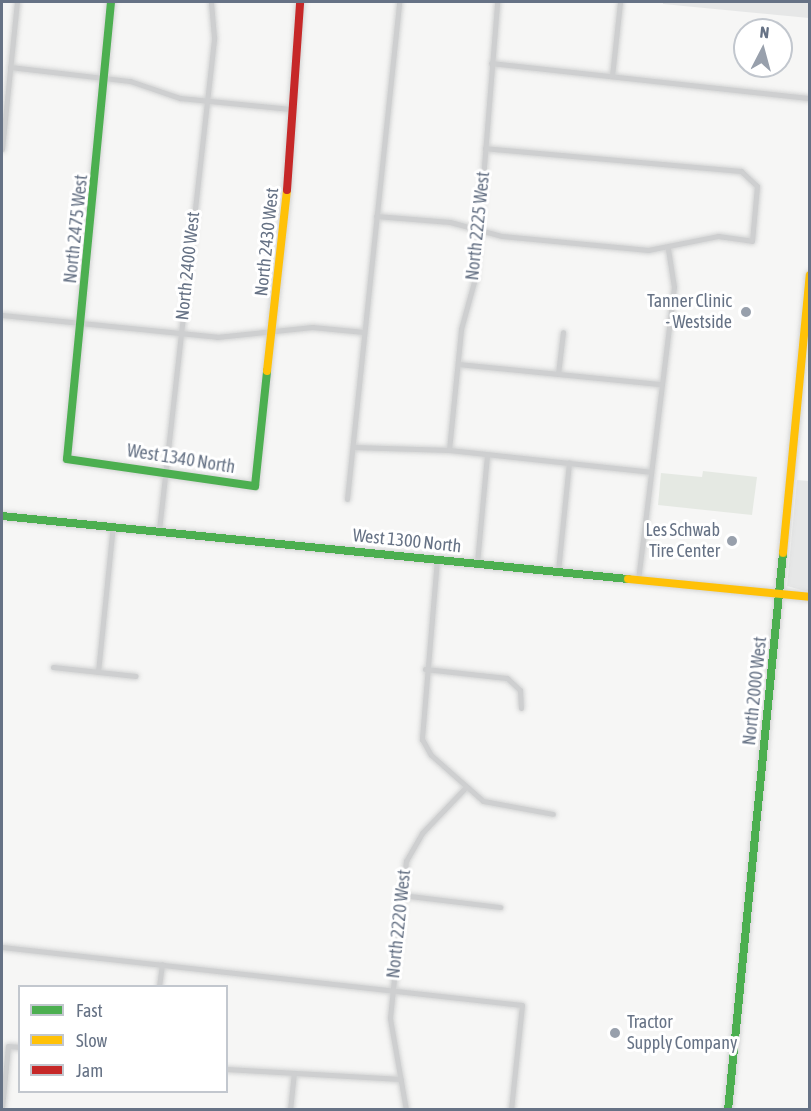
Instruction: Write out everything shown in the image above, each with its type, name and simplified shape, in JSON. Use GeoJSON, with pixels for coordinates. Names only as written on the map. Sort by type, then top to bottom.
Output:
{"type":"FeatureCollection","features":[{"type":"Feature","properties":{"kind":"street"},"geometry":{"type":"LineString","coordinates":[[2,148],[17,2]]}},
{"type":"Feature","properties":{"kind":"street","name":"North 2475 West"},"geometry":{"type":"LineString","coordinates":[[67,459],[106,78],[111,2]]}},
{"type":"Feature","properties":{"kind":"street","name":"North 2400 West"},"geometry":{"type":"LineString","coordinates":[[159,530],[206,100],[211,2]]}},
{"type":"Feature","properties":{"kind":"street","name":"North 2430 West"},"geometry":{"type":"LineString","coordinates":[[255,486],[292,145],[290,109],[300,2]]}},
{"type":"Feature","properties":{"kind":"street"},"geometry":{"type":"LineString","coordinates":[[347,499],[399,2]]}},
{"type":"Feature","properties":{"kind":"street","name":"North 2225 West"},"geometry":{"type":"LineString","coordinates":[[449,450],[458,364],[479,231],[497,2]]}},
{"type":"Feature","properties":{"kind":"street"},"geometry":{"type":"LineString","coordinates":[[612,76],[620,2]]}},
{"type":"Feature","properties":{"kind":"street"},"geometry":{"type":"LineString","coordinates":[[491,63],[810,98]]}},
{"type":"Feature","properties":{"kind":"street"},"geometry":{"type":"LineString","coordinates":[[10,67],[106,78],[206,100],[290,109]]}},
{"type":"Feature","properties":{"kind":"street"},"geometry":{"type":"LineString","coordinates":[[376,216],[450,222],[479,231],[648,250],[718,237],[752,241],[758,197],[751,177],[741,171],[485,148]]}},
{"type":"Feature","properties":{"kind":"street"},"geometry":{"type":"LineString","coordinates":[[638,580],[659,384],[674,287],[668,248]]}},
{"type":"Feature","properties":{"kind":"street","name":"North 2000 West"},"geometry":{"type":"LineString","coordinates":[[728,1110],[810,275]]}},
{"type":"Feature","properties":{"kind":"street"},"geometry":{"type":"LineString","coordinates":[[2,315],[233,337],[272,330],[364,332]]}},
{"type":"Feature","properties":{"kind":"street"},"geometry":{"type":"LineString","coordinates":[[558,374],[563,332]]}},
{"type":"Feature","properties":{"kind":"street"},"geometry":{"type":"LineString","coordinates":[[458,364],[659,384]]}},
{"type":"Feature","properties":{"kind":"street"},"geometry":{"type":"LineString","coordinates":[[353,447],[449,450],[650,472]]}},
{"type":"Feature","properties":{"kind":"street"},"geometry":{"type":"LineString","coordinates":[[477,563],[488,455]]}},
{"type":"Feature","properties":{"kind":"street","name":"West 1340 North"},"geometry":{"type":"LineString","coordinates":[[67,459],[166,470],[255,486]]}},
{"type":"Feature","properties":{"kind":"street"},"geometry":{"type":"LineString","coordinates":[[558,572],[569,463]]}},
{"type":"Feature","properties":{"kind":"street","name":"West 1300 North"},"geometry":{"type":"LineString","coordinates":[[2,516],[113,525],[810,597]]}},
{"type":"Feature","properties":{"kind":"street"},"geometry":{"type":"LineString","coordinates":[[98,672],[113,525]]}},
{"type":"Feature","properties":{"kind":"street"},"geometry":{"type":"LineString","coordinates":[[437,559],[425,669],[422,739],[465,788],[494,806],[553,814]]}},
{"type":"Feature","properties":{"kind":"street"},"geometry":{"type":"LineString","coordinates":[[53,667],[136,676]]}},
{"type":"Feature","properties":{"kind":"street"},"geometry":{"type":"LineString","coordinates":[[425,669],[507,678],[520,690],[521,708]]}},
{"type":"Feature","properties":{"kind":"street","name":"North 2220 West"},"geometry":{"type":"LineString","coordinates":[[406,1110],[390,1018],[402,895],[412,847],[465,788]]}},
{"type":"Feature","properties":{"kind":"street"},"geometry":{"type":"LineString","coordinates":[[402,895],[500,907]]}},
{"type":"Feature","properties":{"kind":"street"},"geometry":{"type":"LineString","coordinates":[[2,947],[522,1005],[511,1110]]}},
{"type":"Feature","properties":{"kind":"street"},"geometry":{"type":"LineString","coordinates":[[159,985],[162,964]]}},
{"type":"Feature","properties":{"kind":"street"},"geometry":{"type":"LineString","coordinates":[[2,1108],[8,1046],[18,1047]]}},
{"type":"Feature","properties":{"kind":"street"},"geometry":{"type":"LineString","coordinates":[[228,1069],[401,1079]]}},
{"type":"Feature","properties":{"kind":"street"},"geometry":{"type":"LineString","coordinates":[[290,1110],[294,1073]]}},
{"type":"Feature","properties":{"kind":"shaded area"},"geometry":{"type":"Polygon","coordinates":[[[663,2],[809,2],[809,18],[663,4],[663,2]]]}},
{"type":"Feature","properties":{"kind":"shaded area"},"geometry":{"type":"Polygon","coordinates":[[[703,471],[757,477],[752,515],[658,505],[661,473],[702,477],[703,471]]]}},
{"type":"Feature","properties":{"kind":"shaded area"},"geometry":{"type":"Polygon","coordinates":[[[797,480],[809,481],[809,592],[787,586],[797,480]]]}},
{"type":"Feature","properties":{"kind":"traffic: fast"},"geometry":{"type":"LineString","coordinates":[[111,2],[67,459],[255,486],[267,371]]}},
{"type":"Feature","properties":{"kind":"traffic: fast"},"geometry":{"type":"LineString","coordinates":[[2,516],[628,579]]}},
{"type":"Feature","properties":{"kind":"traffic: fast"},"geometry":{"type":"LineString","coordinates":[[728,1110],[783,553]]}},
{"type":"Feature","properties":{"kind":"traffic: slow"},"geometry":{"type":"LineString","coordinates":[[267,371],[287,190]]}},
{"type":"Feature","properties":{"kind":"traffic: slow"},"geometry":{"type":"LineString","coordinates":[[783,553],[810,275]]}},
{"type":"Feature","properties":{"kind":"traffic: slow"},"geometry":{"type":"LineString","coordinates":[[628,579],[810,597]]}},
{"type":"Feature","properties":{"kind":"traffic: jam"},"geometry":{"type":"LineString","coordinates":[[287,190],[300,2]]}},
{"type":"Feature","properties":{"kind":"place","name":"Tanner Clinic - Westside"},"geometry":{"type":"Point","coordinates":[746,312]}},
{"type":"Feature","properties":{"kind":"place","name":"Les Schwab Tire Center"},"geometry":{"type":"Point","coordinates":[732,541]}},
{"type":"Feature","properties":{"kind":"place","name":"Tractor Supply Company"},"geometry":{"type":"Point","coordinates":[615,1033]}}]}
